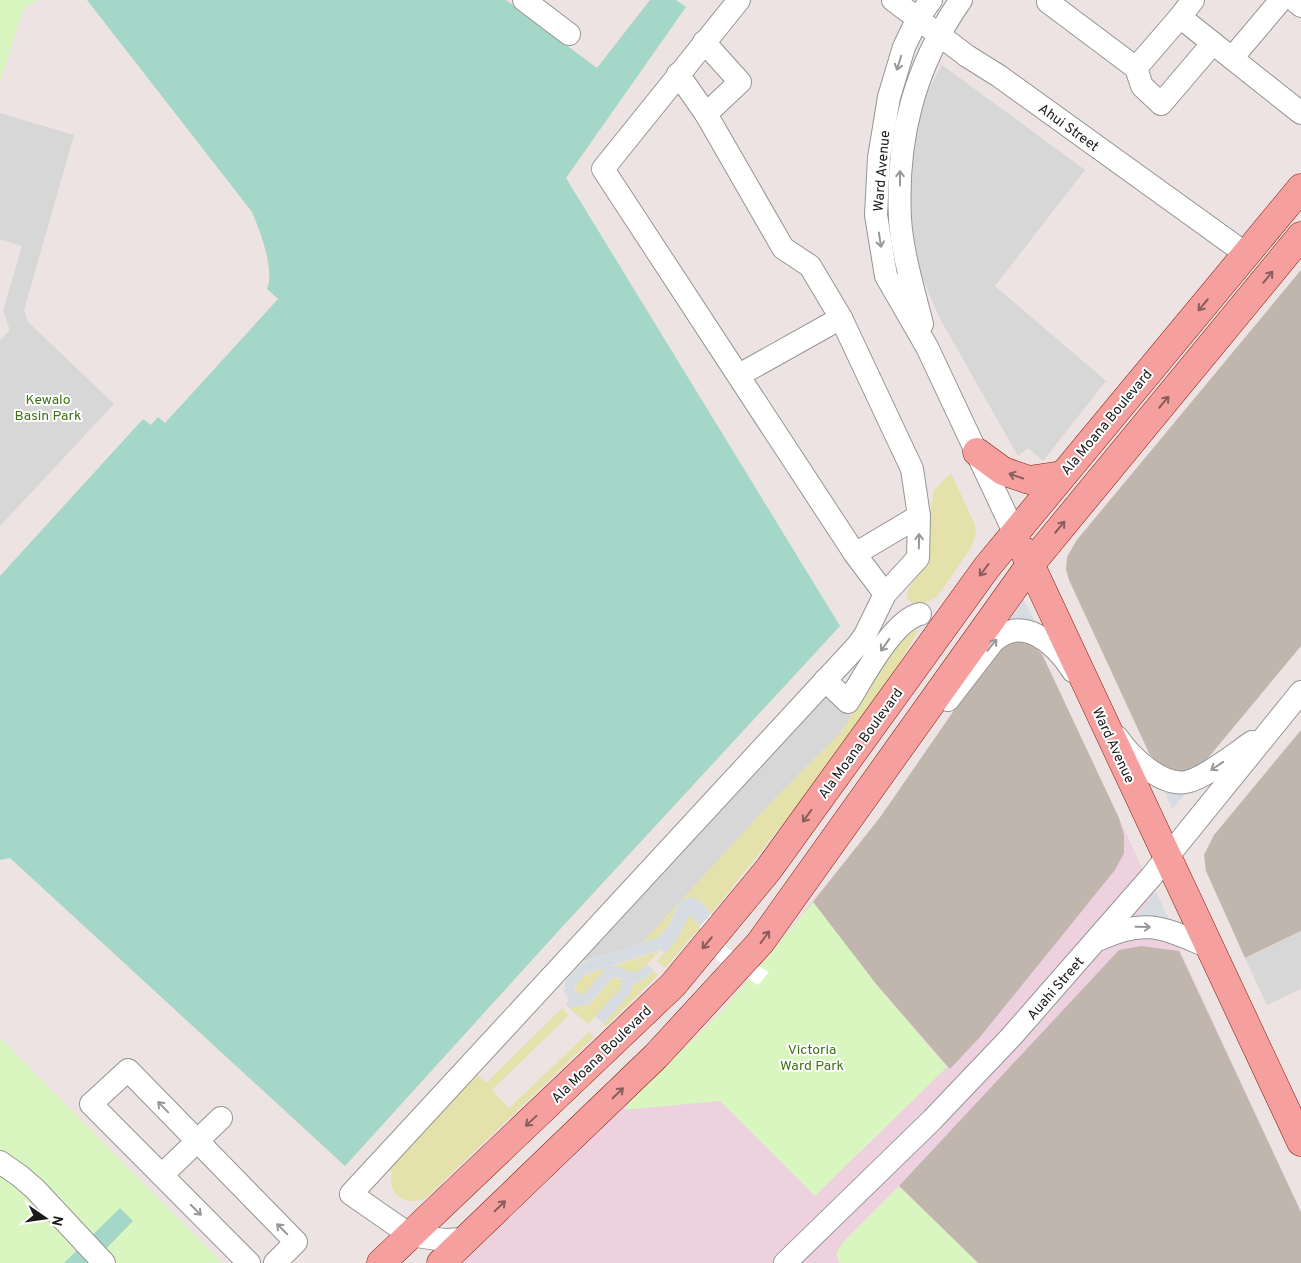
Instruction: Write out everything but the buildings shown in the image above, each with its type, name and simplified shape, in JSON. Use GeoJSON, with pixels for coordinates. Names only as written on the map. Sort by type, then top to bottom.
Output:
{"type":"FeatureCollection","features":[{"type":"Feature","properties":{"kind":"main road","name":"Ala Moana Boulevard"},"geometry":{"type":"LineString","coordinates":[[381,1263],[673,985],[768,870],[968,592],[1014,532],[1301,188]]}},
{"type":"Feature","properties":{"kind":"main road"},"geometry":{"type":"LineString","coordinates":[[441,1263],[656,1056],[760,943],[1030,565],[1301,236]]}},
{"type":"Feature","properties":{"kind":"main road"},"geometry":{"type":"LineString","coordinates":[[977,452],[1003,471],[1029,480],[1062,475]]}},
{"type":"Feature","properties":{"kind":"main road","name":"Ward Avenue"},"geometry":{"type":"LineString","coordinates":[[1014,532],[1301,1142]]}},
{"type":"Feature","properties":{"kind":"street"},"geometry":{"type":"LineString","coordinates":[[524,0],[569,34]]}},
{"type":"Feature","properties":{"kind":"street"},"geometry":{"type":"LineString","coordinates":[[739,0],[603,169],[855,554],[884,594]]}},
{"type":"Feature","properties":{"kind":"street","name":"Ahui Street"},"geometry":{"type":"LineString","coordinates":[[893,0],[924,9],[939,34],[967,56],[999,76],[1246,254]]}},
{"type":"Feature","properties":{"kind":"street","name":"Ward Avenue"},"geometry":{"type":"LineString","coordinates":[[927,347],[900,221],[900,167],[906,124],[913,94],[939,34],[961,0]]}},
{"type":"Feature","properties":{"kind":"street"},"geometry":{"type":"LineString","coordinates":[[1050,0],[1048,2],[1136,68],[1142,86],[1161,104],[1213,43]]}},
{"type":"Feature","properties":{"kind":"street"},"geometry":{"type":"LineString","coordinates":[[1232,58],[1281,0]]}},
{"type":"Feature","properties":{"kind":"street"},"geometry":{"type":"LineString","coordinates":[[1294,0],[1301,6]]}},
{"type":"Feature","properties":{"kind":"street"},"geometry":{"type":"LineString","coordinates":[[1136,68],[1187,8],[1213,43],[1301,113]]}},
{"type":"Feature","properties":{"kind":"street","name":"Ward Avenue"},"geometry":{"type":"LineString","coordinates":[[924,9],[904,46],[889,97],[879,158],[876,215],[886,276],[927,347],[1014,532]]}},
{"type":"Feature","properties":{"kind":"street"},"geometry":{"type":"LineString","coordinates":[[704,42],[740,82],[706,114]]}},
{"type":"Feature","properties":{"kind":"street"},"geometry":{"type":"LineString","coordinates":[[465,1240],[444,1240],[410,1235],[351,1194],[863,638],[884,594],[918,558],[919,516],[912,470],[841,318],[810,266],[783,248],[706,114],[678,74]]}},
{"type":"Feature","properties":{"kind":"street"},"geometry":{"type":"LineString","coordinates":[[739,375],[841,318]]}},
{"type":"Feature","properties":{"kind":"street"},"geometry":{"type":"LineString","coordinates":[[855,554],[919,516]]}},
{"type":"Feature","properties":{"kind":"street"},"geometry":{"type":"LineString","coordinates":[[825,680],[848,702],[882,649],[899,627],[911,617],[920,614]]}},
{"type":"Feature","properties":{"kind":"street"},"geometry":{"type":"LineString","coordinates":[[860,804],[944,705],[992,643],[1004,633],[1016,630],[1027,631],[1051,644],[1067,661],[1117,738],[1134,756],[1161,777],[1180,782],[1191,781],[1207,773],[1271,729]]}},
{"type":"Feature","properties":{"kind":"street","name":"Auahi Street"},"geometry":{"type":"LineString","coordinates":[[784,1263],[974,1078],[1168,858],[1301,692]]}},
{"type":"Feature","properties":{"kind":"street"},"geometry":{"type":"LineString","coordinates":[[1097,940],[1119,930],[1136,927],[1158,928],[1209,946]]}},
{"type":"Feature","properties":{"kind":"street"},"geometry":{"type":"LineString","coordinates":[[249,1263],[91,1104],[128,1070],[296,1242],[275,1263]]}},
{"type":"Feature","properties":{"kind":"street"},"geometry":{"type":"LineString","coordinates":[[162,1175],[221,1118]]}},
{"type":"Feature","properties":{"kind":"street"},"geometry":{"type":"LineString","coordinates":[[0,1162],[35,1189],[104,1263]]}},
{"type":"Feature","properties":{"kind":"shaded area"},"geometry":{"type":"Polygon","coordinates":[[[87,0],[506,0],[597,68],[650,0],[676,0],[686,7],[566,178],[840,626],[345,1166],[10,858],[0,860],[0,576],[143,419],[151,425],[158,417],[165,423],[278,299],[267,289],[269,281],[268,261],[252,212],[87,0]]]}},
{"type":"Feature","properties":{"kind":"shaded area"},"geometry":{"type":"Polygon","coordinates":[[[942,65],[1085,170],[995,286],[1106,381],[1043,461],[1028,448],[1018,456],[939,317],[913,255],[907,154],[924,98],[942,65]]]}},
{"type":"Feature","properties":{"kind":"shaded area","name":"Kewalo Basin Park"},"geometry":{"type":"Polygon","coordinates":[[[0,113],[74,135],[24,310],[28,322],[114,404],[0,526],[0,341],[10,330],[3,311],[22,246],[0,239],[0,113]]]}},
{"type":"Feature","properties":{"kind":"shaded area"},"geometry":{"type":"Polygon","coordinates":[[[1301,270],[1301,646],[1203,764],[1187,771],[1172,771],[1156,762],[1149,753],[1069,580],[1066,569],[1067,557],[1076,541],[1301,270]]]}},
{"type":"Feature","properties":{"kind":"shaded area"},"geometry":{"type":"Polygon","coordinates":[[[951,473],[975,525],[976,534],[972,546],[939,594],[927,602],[913,603],[906,596],[924,567],[934,490],[951,473]]]}},
{"type":"Feature","properties":{"kind":"shaded area"},"geometry":{"type":"Polygon","coordinates":[[[1023,599],[1039,629],[1007,625],[1006,619],[1023,599]]]}},
{"type":"Feature","properties":{"kind":"shaded area"},"geometry":{"type":"Polygon","coordinates":[[[919,629],[894,673],[817,781],[711,914],[702,902],[680,902],[663,933],[651,941],[641,944],[772,801],[830,743],[854,711],[886,656],[906,635],[919,629]]]}},
{"type":"Feature","properties":{"kind":"shaded area"},"geometry":{"type":"Polygon","coordinates":[[[1022,641],[1033,646],[1042,654],[1119,818],[1124,835],[1124,853],[1115,870],[980,1037],[950,1069],[876,984],[813,902],[881,816],[995,651],[1010,642],[1022,641]]]}},
{"type":"Feature","properties":{"kind":"shaded area"},"geometry":{"type":"Polygon","coordinates":[[[1038,650],[1119,818],[1301,1212],[1301,1263],[463,1263],[724,1009],[869,832],[893,799],[1038,650]]]}},
{"type":"Feature","properties":{"kind":"shaded area"},"geometry":{"type":"Polygon","coordinates":[[[827,696],[851,716],[839,734],[773,800],[641,944],[581,962],[827,696]]]}},
{"type":"Feature","properties":{"kind":"shaded area"},"geometry":{"type":"Polygon","coordinates":[[[1301,730],[1301,931],[1245,958],[1206,871],[1204,855],[1214,835],[1301,730]]]}},
{"type":"Feature","properties":{"kind":"shaded area"},"geometry":{"type":"Polygon","coordinates":[[[1161,784],[1191,787],[1172,809],[1161,784]]]}},
{"type":"Feature","properties":{"kind":"shaded area"},"geometry":{"type":"Polygon","coordinates":[[[1156,892],[1171,924],[1132,923],[1156,892]]]}},
{"type":"Feature","properties":{"kind":"shaded area"},"geometry":{"type":"Polygon","coordinates":[[[689,897],[698,899],[711,914],[700,927],[692,916],[689,916],[677,939],[665,953],[660,950],[610,966],[620,967],[632,973],[640,971],[647,964],[654,971],[646,978],[633,984],[629,995],[603,1024],[595,1016],[621,988],[620,978],[612,978],[589,1004],[569,1008],[566,1004],[569,1000],[564,991],[566,980],[579,966],[587,961],[659,937],[670,924],[680,901],[689,897]],[[606,968],[586,974],[576,984],[574,988],[576,992],[581,995],[585,993],[606,968]]]}},
{"type":"Feature","properties":{"kind":"shaded area"},"geometry":{"type":"Polygon","coordinates":[[[691,915],[700,927],[665,968],[657,961],[677,939],[691,915]]]}},
{"type":"Feature","properties":{"kind":"shaded area"},"geometry":{"type":"Polygon","coordinates":[[[1301,931],[1301,989],[1267,1005],[1245,958],[1301,931]]]}},
{"type":"Feature","properties":{"kind":"shaded area"},"geometry":{"type":"Polygon","coordinates":[[[1141,946],[1179,951],[1301,1212],[1301,1263],[978,1263],[899,1186],[1119,950],[1141,946]]]}},
{"type":"Feature","properties":{"kind":"shaded area"},"geometry":{"type":"Polygon","coordinates":[[[661,950],[640,971],[633,973],[610,967],[661,950]]]}},
{"type":"Feature","properties":{"kind":"shaded area"},"geometry":{"type":"Polygon","coordinates":[[[607,968],[585,993],[581,995],[576,992],[576,986],[581,978],[607,968]]]}},
{"type":"Feature","properties":{"kind":"shaded area"},"geometry":{"type":"Polygon","coordinates":[[[654,971],[658,975],[606,1026],[603,1024],[629,995],[633,985],[654,971]]]}},
{"type":"Feature","properties":{"kind":"shaded area"},"geometry":{"type":"Polygon","coordinates":[[[613,977],[621,980],[621,988],[588,1024],[569,1008],[591,1003],[613,977]]]}},
{"type":"Feature","properties":{"kind":"shaded area"},"geometry":{"type":"Polygon","coordinates":[[[562,1008],[569,1015],[492,1090],[509,1108],[589,1032],[594,1037],[426,1198],[411,1201],[399,1197],[392,1187],[392,1172],[387,1169],[476,1074],[486,1083],[562,1008]]]}},
{"type":"Feature","properties":{"kind":"shaded area"},"geometry":{"type":"Polygon","coordinates":[[[120,1208],[133,1221],[92,1263],[64,1263],[120,1208]]]}},
{"type":"Feature","properties":{"kind":"green space"},"geometry":{"type":"Polygon","coordinates":[[[0,0],[38,0],[24,8],[0,81],[0,0]]]}},
{"type":"Feature","properties":{"kind":"green space","name":"Victoria Ward Park"},"geometry":{"type":"Polygon","coordinates":[[[813,902],[876,984],[947,1067],[815,1196],[720,1101],[624,1110],[631,1100],[724,1009],[813,902]]]}},
{"type":"Feature","properties":{"kind":"green space"},"geometry":{"type":"Polygon","coordinates":[[[0,1038],[222,1263],[0,1263],[0,1038]]]}},
{"type":"Feature","properties":{"kind":"green space"},"geometry":{"type":"Polygon","coordinates":[[[899,1186],[978,1263],[839,1263],[836,1253],[844,1241],[899,1186]]]}},
{"type":"Feature","properties":{"kind":"pier"},"geometry":{"type":"Polygon","coordinates":[[[711,914],[727,948],[769,972],[758,985],[717,960],[700,927],[711,914]]]}}]}
